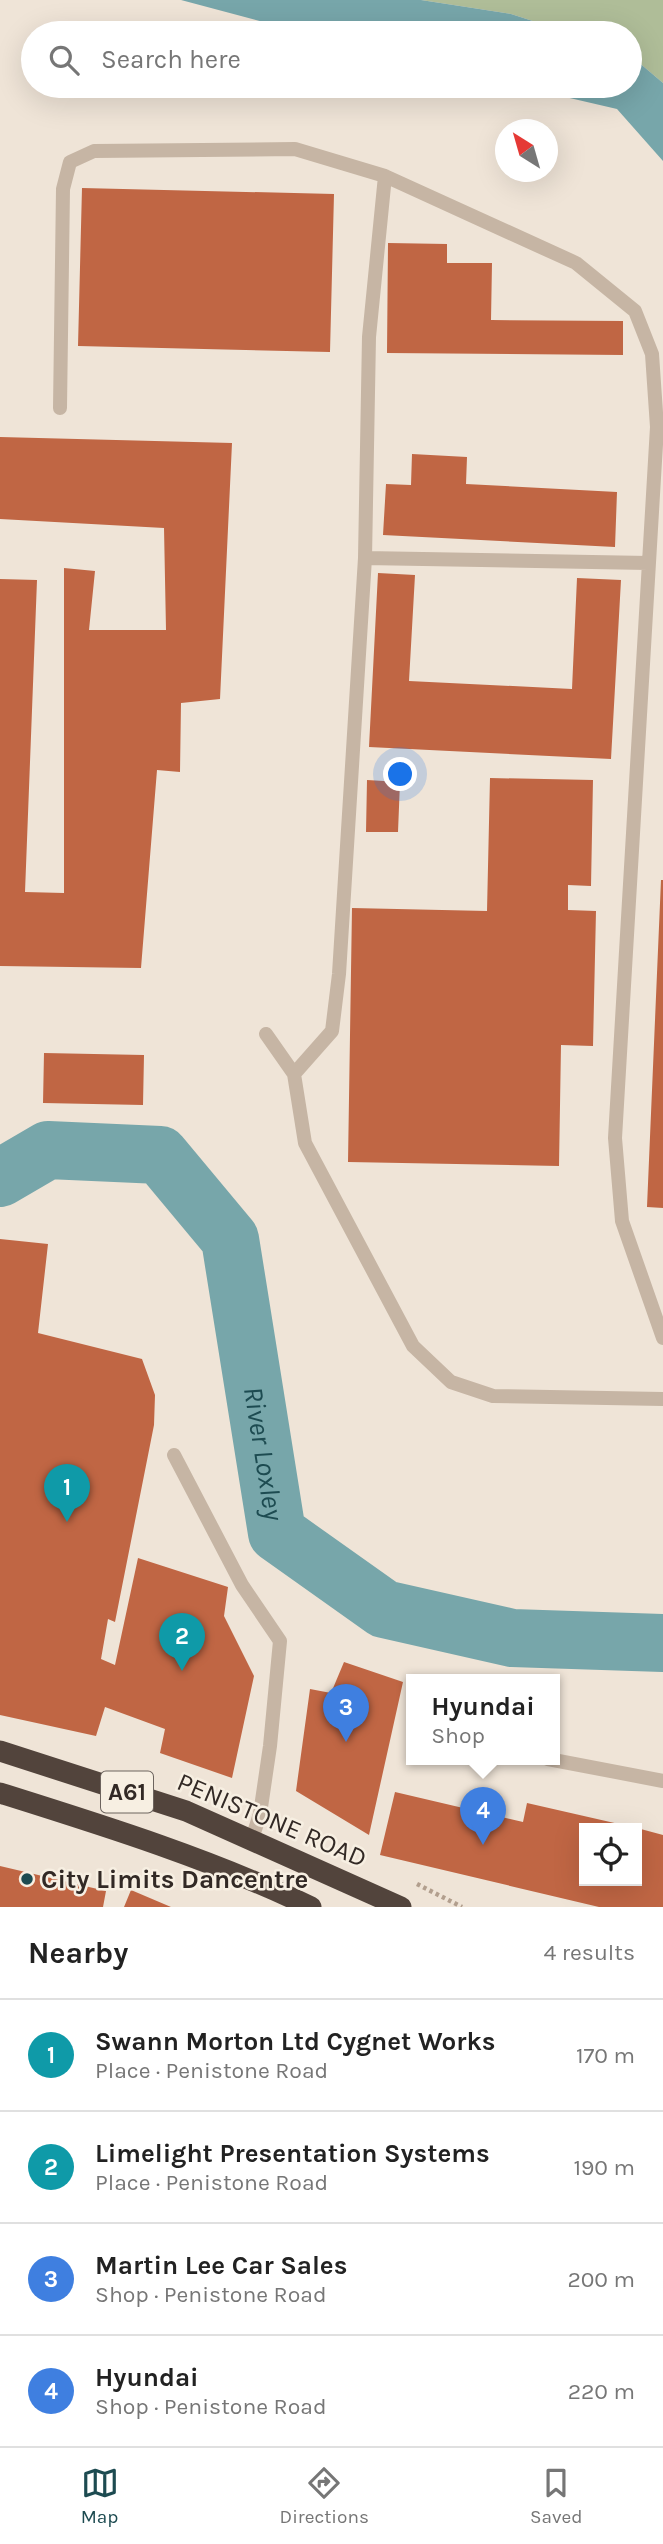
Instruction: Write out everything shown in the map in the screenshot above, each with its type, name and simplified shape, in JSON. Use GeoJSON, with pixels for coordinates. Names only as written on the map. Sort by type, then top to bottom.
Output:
{"type":"FeatureCollection","features":[{"type":"Feature","properties":{"kind":"highway","name":"PENISTONE ROAD"},"geometry":{"type":"LineString","coordinates":[[0,1751],[186,1811],[401,1907]]}},
{"type":"Feature","properties":{"kind":"highway","name":"A61"},"geometry":{"type":"LineString","coordinates":[[0,1793],[132,1834],[246,1878],[311,1907]]}},
{"type":"Feature","properties":{"kind":"lane"},"geometry":{"type":"LineString","coordinates":[[60,408],[63,189],[70,162],[94,151],[295,149],[385,176],[576,263],[635,310],[652,354],[657,427],[615,1138],[622,1221],[663,1338]]}},
{"type":"Feature","properties":{"kind":"lane"},"geometry":{"type":"LineString","coordinates":[[294,1074],[332,1031],[339,974],[365,558],[369,337],[385,176]]}},
{"type":"Feature","properties":{"kind":"lane"},"geometry":{"type":"LineString","coordinates":[[365,558],[648,563]]}},
{"type":"Feature","properties":{"kind":"lane"},"geometry":{"type":"LineString","coordinates":[[266,1034],[294,1074],[305,1143],[413,1346],[451,1382],[493,1396],[663,1399]]}},
{"type":"Feature","properties":{"kind":"lane"},"geometry":{"type":"LineString","coordinates":[[174,1455],[242,1585],[280,1640],[270,1746],[260,1814],[252,1839]]}},
{"type":"Feature","properties":{"kind":"lane"},"geometry":{"type":"LineString","coordinates":[[560,1761],[663,1781]]}},
{"type":"Feature","properties":{"kind":"path"},"geometry":{"type":"LineString","coordinates":[[421,1886],[462,1907]]}},
{"type":"Feature","properties":{"kind":"green space"},"geometry":{"type":"Polygon","coordinates":[[[421,0],[663,0],[663,83],[642,65],[642,21],[533,21],[511,14],[421,0]]]}},
{"type":"Feature","properties":{"kind":"water"},"geometry":{"type":"Polygon","coordinates":[[[181,0],[421,0],[511,14],[533,21],[260,21],[181,0]]]}},
{"type":"Feature","properties":{"kind":"water"},"geometry":{"type":"Polygon","coordinates":[[[642,65],[663,83],[663,161],[617,109],[570,98],[642,98],[642,65]]]}},
{"type":"Feature","properties":{"kind":"building"},"geometry":{"type":"Polygon","coordinates":[[[82,188],[334,194],[330,352],[78,346],[82,188]]]}},
{"type":"Feature","properties":{"kind":"building"},"geometry":{"type":"Polygon","coordinates":[[[388,243],[447,244],[447,263],[492,263],[491,320],[623,321],[623,355],[387,353],[388,243]]]}},
{"type":"Feature","properties":{"kind":"building"},"geometry":{"type":"Polygon","coordinates":[[[0,437],[232,443],[220,699],[181,703],[180,772],[157,770],[141,968],[0,966],[0,579],[37,580],[25,892],[64,893],[64,568],[95,571],[89,630],[166,630],[164,528],[0,519],[0,437]]]}},
{"type":"Feature","properties":{"kind":"building"},"geometry":{"type":"Polygon","coordinates":[[[412,454],[467,457],[466,484],[617,492],[615,547],[383,535],[386,484],[411,485],[412,454]]]}},
{"type":"Feature","properties":{"kind":"building"},"geometry":{"type":"Polygon","coordinates":[[[378,573],[415,575],[409,681],[572,689],[577,578],[621,580],[611,759],[369,747],[378,573]]]}},
{"type":"Feature","properties":{"kind":"building"},"geometry":{"type":"Polygon","coordinates":[[[490,778],[593,780],[591,886],[568,885],[568,910],[596,911],[593,1046],[561,1045],[559,1166],[348,1162],[352,908],[487,911],[490,778]]]}},
{"type":"Feature","properties":{"kind":"building"},"geometry":{"type":"Polygon","coordinates":[[[367,780],[400,782],[398,832],[366,832],[367,780]]]}},
{"type":"Feature","properties":{"kind":"building"},"geometry":{"type":"Polygon","coordinates":[[[663,880],[663,1208],[647,1207],[663,880]]]}},
{"type":"Feature","properties":{"kind":"building"},"geometry":{"type":"Polygon","coordinates":[[[44,1053],[144,1055],[143,1105],[43,1103],[44,1053]]]}},
{"type":"Feature","properties":{"kind":"building"},"geometry":{"type":"Polygon","coordinates":[[[0,1239],[48,1244],[38,1333],[142,1359],[155,1395],[154,1425],[115,1622],[108,1619],[101,1659],[115,1665],[138,1558],[228,1587],[224,1616],[254,1676],[232,1778],[160,1753],[165,1729],[105,1707],[96,1736],[0,1715],[0,1239]]]}},
{"type":"Feature","properties":{"kind":"building"},"geometry":{"type":"Polygon","coordinates":[[[344,1662],[403,1682],[369,1835],[296,1791],[310,1689],[331,1693],[344,1662]]]}},
{"type":"Feature","properties":{"kind":"building"},"geometry":{"type":"Polygon","coordinates":[[[395,1792],[523,1822],[527,1803],[614,1823],[579,1823],[579,1886],[642,1886],[642,1829],[663,1835],[663,1907],[599,1907],[380,1855],[395,1792]]]}},
{"type":"Feature","properties":{"kind":"building","name":"City Limits Dancentre"},"geometry":{"type":"Polygon","coordinates":[[[0,1866],[106,1891],[103,1907],[0,1907],[0,1866]]]}},
{"type":"Feature","properties":{"kind":"building"},"geometry":{"type":"Polygon","coordinates":[[[131,1890],[171,1907],[124,1907],[131,1890]]]}},
{"type":"Feature","properties":{"kind":"waterway","name":"River Loxley"},"geometry":{"type":"LineString","coordinates":[[0,1178],[48,1150],[160,1155],[230,1239],[277,1533],[384,1609],[512,1638],[663,1643]]}},
{"type":"Feature","properties":{"kind":"place","name":"Swann Morton Ltd Cygnet Works"},"geometry":{"type":"Point","coordinates":[67,1522]}},
{"type":"Feature","properties":{"kind":"place","name":"Limelight Presentation Systems"},"geometry":{"type":"Point","coordinates":[182,1671]}},
{"type":"Feature","properties":{"kind":"place","name":"Martin Lee Car Sales"},"geometry":{"type":"Point","coordinates":[346,1742]}},
{"type":"Feature","properties":{"kind":"place","name":"Hyundai"},"geometry":{"type":"Point","coordinates":[483,1845]}},
{"type":"Feature","properties":{"kind":"place","name":"City Limits Dancentre"},"geometry":{"type":"Point","coordinates":[27,1879]}}]}
